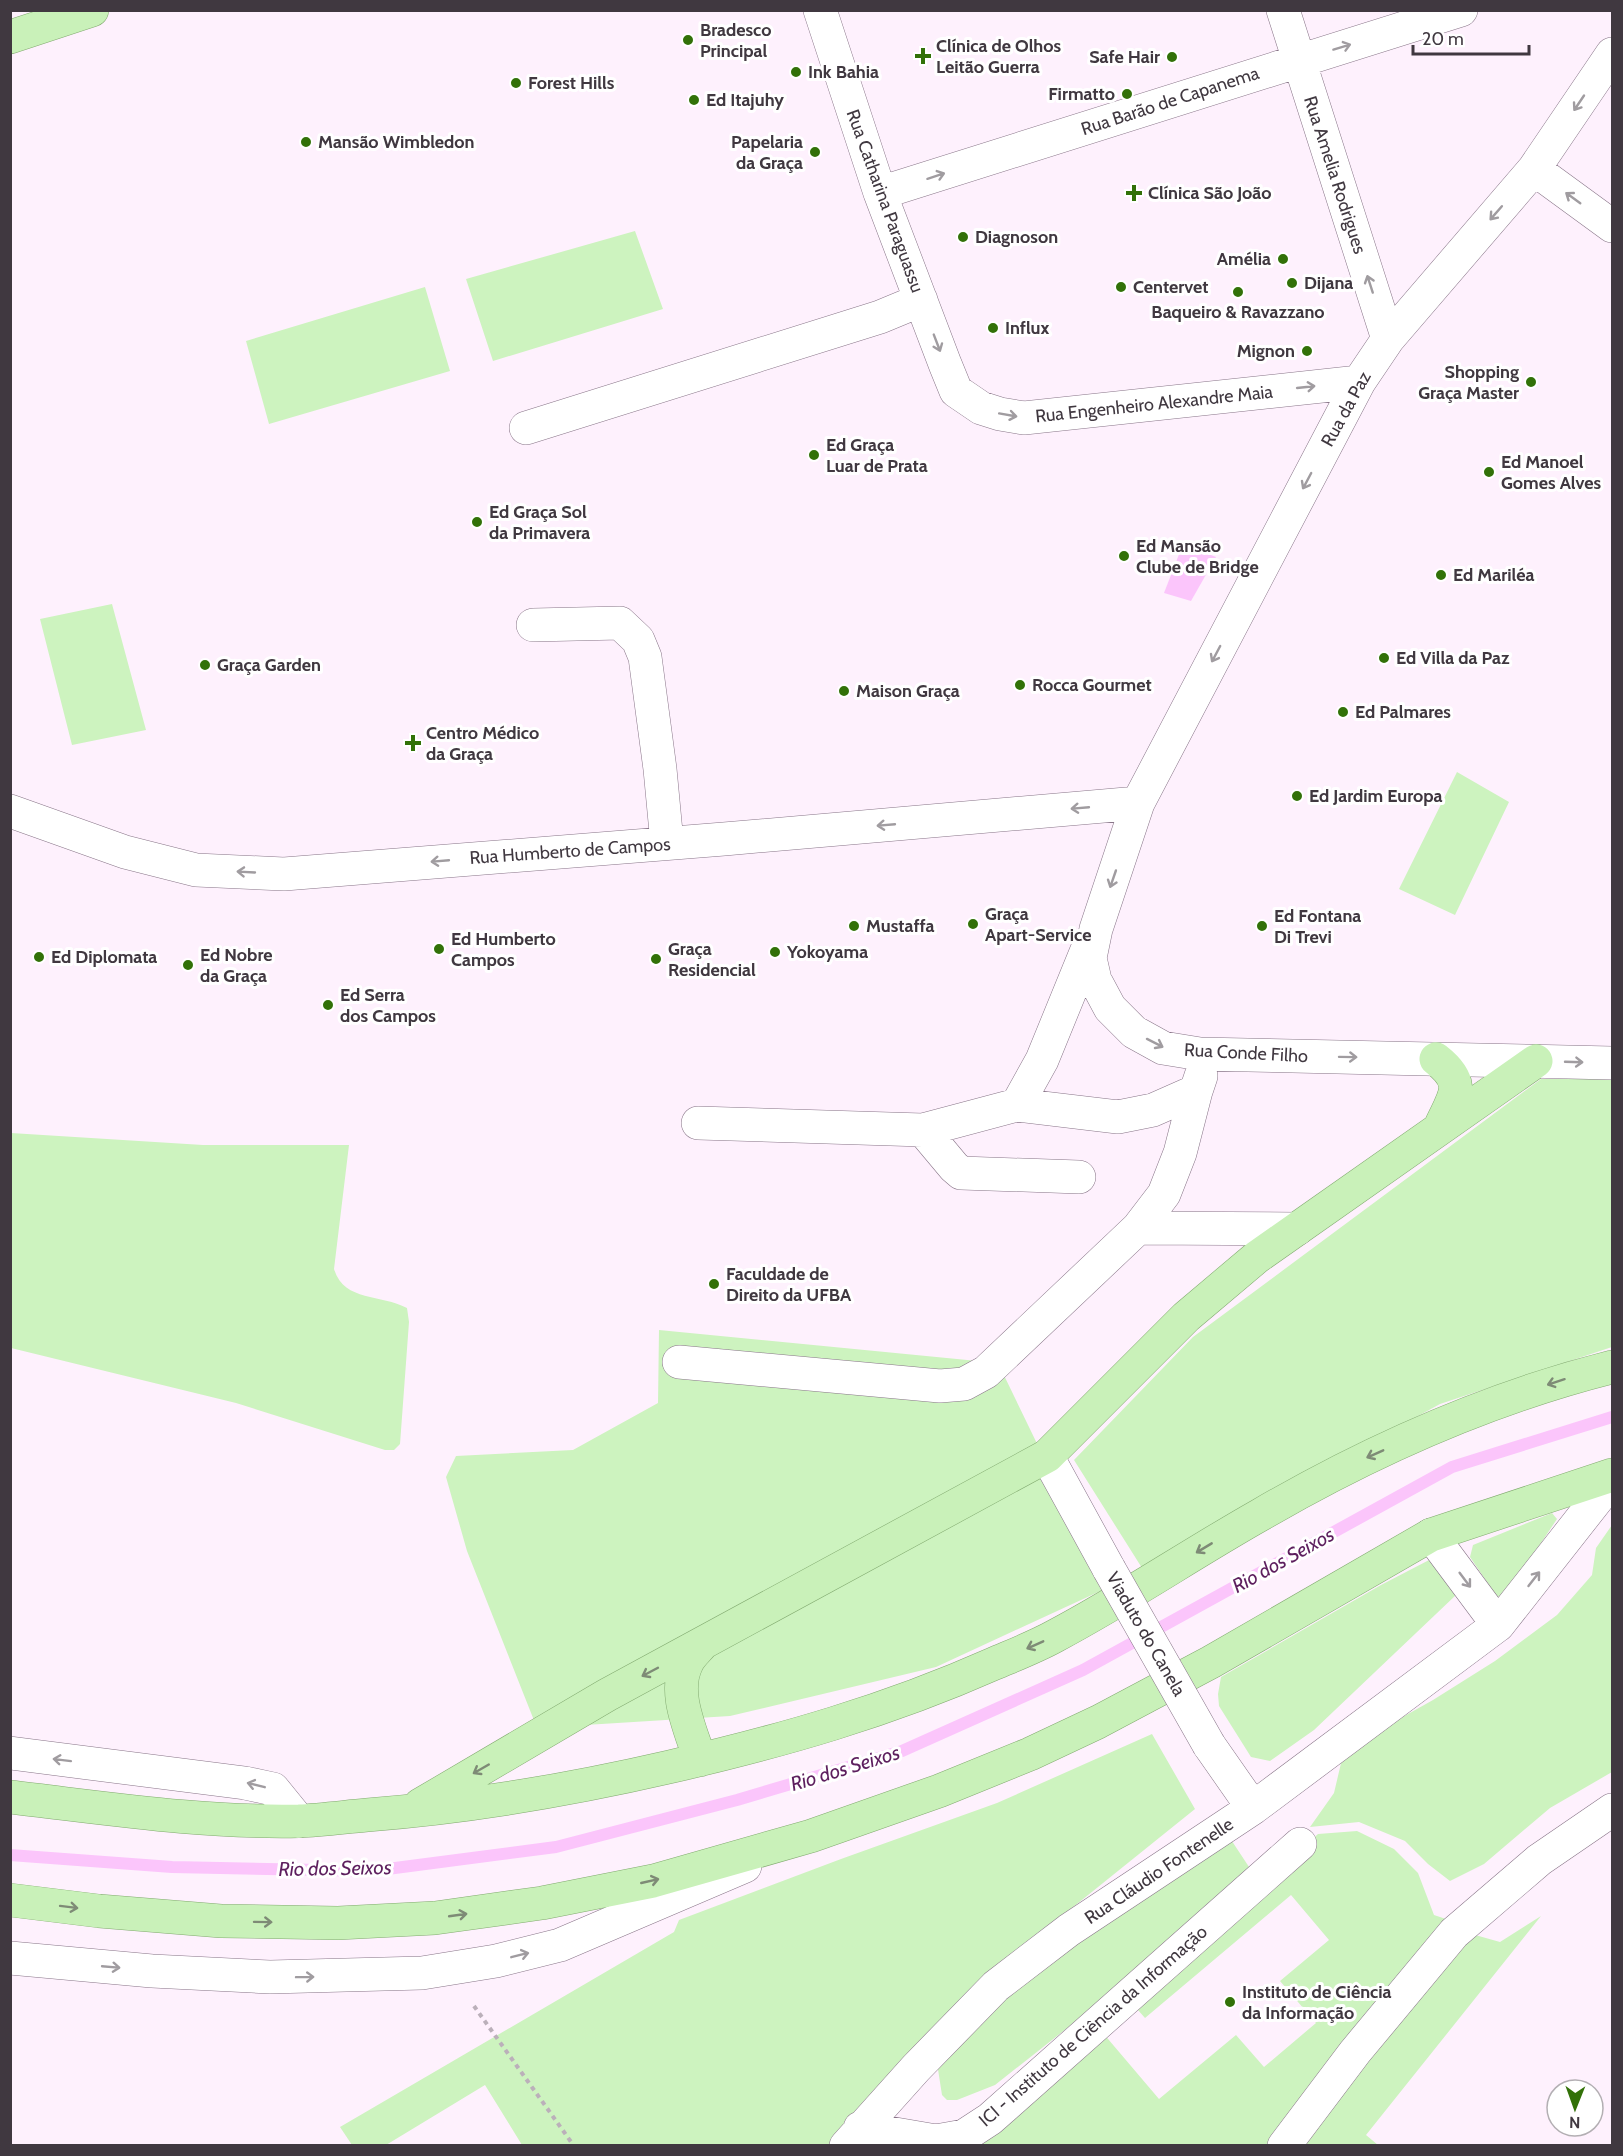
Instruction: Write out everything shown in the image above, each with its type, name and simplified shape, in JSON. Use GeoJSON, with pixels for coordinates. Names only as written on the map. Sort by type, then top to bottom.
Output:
{"type":"FeatureCollection","features":[{"type":"Feature","properties":{"kind":"main road"},"geometry":{"type":"LineString","coordinates":[[10,37],[92,10]]}},
{"type":"Feature","properties":{"kind":"main road"},"geometry":{"type":"LineString","coordinates":[[1436,1059],[1451,1070],[1457,1083],[1455,1094],[1440,1127]]}},
{"type":"Feature","properties":{"kind":"main road"},"geometry":{"type":"LineString","coordinates":[[408,1812],[607,1695],[1047,1456],[1186,1317],[1257,1257],[1536,1061]]}},
{"type":"Feature","properties":{"kind":"main road"},"geometry":{"type":"LineString","coordinates":[[10,1797],[202,1819],[299,1821],[408,1812],[519,1798],[601,1782],[782,1740],[853,1719],[962,1678],[1052,1638],[1262,1513],[1362,1460],[1455,1419],[1560,1380],[1612,1367]]}},
{"type":"Feature","properties":{"kind":"main road"},"geometry":{"type":"LineString","coordinates":[[10,1900],[99,1911],[221,1921],[338,1923],[435,1918],[542,1903],[653,1881],[811,1836],[939,1791],[1030,1754],[1098,1722],[1211,1662],[1431,1535],[1612,1475]]}},
{"type":"Feature","properties":{"kind":"main road"},"geometry":{"type":"LineString","coordinates":[[700,1760],[682,1698],[681,1680],[687,1661],[702,1644]]}},
{"type":"Feature","properties":{"kind":"street","name":"Rua Catharina Paraguassu"},"geometry":{"type":"LineString","coordinates":[[820,10],[880,193],[956,391]]}},
{"type":"Feature","properties":{"kind":"street","name":"Rua Amelia Rodrigues"},"geometry":{"type":"LineString","coordinates":[[1283,10],[1388,339]]}},
{"type":"Feature","properties":{"kind":"street","name":"Rua Barão de Capanema"},"geometry":{"type":"LineString","coordinates":[[880,193],[1461,10]]}},
{"type":"Feature","properties":{"kind":"street","name":"Rua da Paz"},"geometry":{"type":"LineString","coordinates":[[1138,803],[1359,382],[1388,339],[1534,169],[1612,54]]}},
{"type":"Feature","properties":{"kind":"street"},"geometry":{"type":"LineString","coordinates":[[1534,169],[1612,226]]}},
{"type":"Feature","properties":{"kind":"street"},"geometry":{"type":"LineString","coordinates":[[526,428],[880,317],[921,300]]}},
{"type":"Feature","properties":{"kind":"street","name":"Rua Engenheiro Alexandre Maia"},"geometry":{"type":"LineString","coordinates":[[956,391],[981,408],[1024,418],[1359,382]]}},
{"type":"Feature","properties":{"kind":"street"},"geometry":{"type":"LineString","coordinates":[[533,625],[620,623],[638,640],[645,657],[667,843]]}},
{"type":"Feature","properties":{"kind":"street","name":"Rua Humberto de Campos"},"geometry":{"type":"LineString","coordinates":[[10,811],[125,852],[196,870],[285,874],[1138,803]]}},
{"type":"Feature","properties":{"kind":"street","name":"Rua Conde Filho"},"geometry":{"type":"LineString","coordinates":[[1138,803],[1096,929],[1090,958],[1095,980],[1110,1008],[1134,1032],[1163,1048],[1200,1054],[1612,1063]]}},
{"type":"Feature","properties":{"kind":"street"},"geometry":{"type":"LineString","coordinates":[[1017,1105],[1042,1060],[1096,929]]}},
{"type":"Feature","properties":{"kind":"street"},"geometry":{"type":"LineString","coordinates":[[679,1362],[940,1386],[964,1384],[986,1372],[1138,1228],[1164,1194],[1180,1153],[1204,1068],[1200,1054]]}},
{"type":"Feature","properties":{"kind":"street"},"geometry":{"type":"LineString","coordinates":[[698,1123],[923,1130],[1017,1105],[1118,1117],[1153,1110],[1196,1091]]}},
{"type":"Feature","properties":{"kind":"street"},"geometry":{"type":"LineString","coordinates":[[923,1130],[961,1173],[1079,1177]]}},
{"type":"Feature","properties":{"kind":"street"},"geometry":{"type":"LineString","coordinates":[[1138,1228],[1296,1229]]}},
{"type":"Feature","properties":{"kind":"street","name":"Viaduto do Canela"},"geometry":{"type":"LineString","coordinates":[[1047,1456],[1209,1744],[1253,1808]]}},
{"type":"Feature","properties":{"kind":"street","name":"Rua Cláudio Fontenelle"},"geometry":{"type":"LineString","coordinates":[[853,2137],[996,1986],[1069,1930],[1253,1808],[1498,1625],[1612,1480]]}},
{"type":"Feature","properties":{"kind":"street"},"geometry":{"type":"LineString","coordinates":[[1431,1535],[1498,1625]]}},
{"type":"Feature","properties":{"kind":"street"},"geometry":{"type":"LineString","coordinates":[[10,1753],[245,1783],[273,1790],[299,1821]]}},
{"type":"Feature","properties":{"kind":"street"},"geometry":{"type":"LineString","coordinates":[[1284,2145],[1355,2052],[1454,1933],[1539,1860],[1612,1810]]}},
{"type":"Feature","properties":{"kind":"street"},"geometry":{"type":"LineString","coordinates":[[10,1958],[152,1971],[270,1977],[433,1971],[496,1961],[560,1945],[811,1836]]}},
{"type":"Feature","properties":{"kind":"street","name":"ICI - Instituto de Ciência da Informação"},"geometry":{"type":"LineString","coordinates":[[853,2137],[936,2141],[964,2136],[990,2119],[1300,1844]]}},
{"type":"Feature","properties":{"kind":"path"},"geometry":{"type":"LineString","coordinates":[[474,2006],[574,2145]]}},
{"type":"Feature","properties":{"kind":"green space"},"geometry":{"type":"Polygon","coordinates":[[[635,231],[663,309],[493,361],[466,279],[635,231]]]}},
{"type":"Feature","properties":{"kind":"green space"},"geometry":{"type":"Polygon","coordinates":[[[425,287],[450,371],[269,424],[246,341],[425,287]]]}},
{"type":"Feature","properties":{"kind":"green space"},"geometry":{"type":"Polygon","coordinates":[[[112,604],[146,730],[72,745],[40,619],[112,604]]]}},
{"type":"Feature","properties":{"kind":"green space"},"geometry":{"type":"Polygon","coordinates":[[[1457,772],[1509,802],[1455,915],[1399,889],[1457,772]]]}},
{"type":"Feature","properties":{"kind":"green space"},"geometry":{"type":"Polygon","coordinates":[[[1541,1079],[1612,1079],[1612,1347],[1440,1404],[1142,1568],[1074,1460],[1193,1337],[1541,1079]]]}},
{"type":"Feature","properties":{"kind":"green space"},"geometry":{"type":"Polygon","coordinates":[[[11,1133],[203,1145],[349,1145],[334,1269],[339,1280],[355,1292],[407,1308],[409,1322],[400,1444],[394,1450],[385,1450],[236,1403],[11,1348],[11,1133]]]}},
{"type":"Feature","properties":{"kind":"green space"},"geometry":{"type":"Polygon","coordinates":[[[659,1330],[998,1363],[1107,1588],[936,1667],[730,1716],[537,1728],[467,1551],[446,1477],[456,1456],[573,1450],[658,1403],[659,1330]]]}},
{"type":"Feature","properties":{"kind":"green space"},"geometry":{"type":"Polygon","coordinates":[[[1552,1513],[1557,1519],[1507,1594],[1497,1597],[1470,1557],[1473,1545],[1552,1513]]]}},
{"type":"Feature","properties":{"kind":"green space"},"geometry":{"type":"Polygon","coordinates":[[[1612,1525],[1612,1772],[1550,1808],[1484,1864],[1450,1881],[1428,1864],[1405,1841],[1359,1822],[1310,1827],[1334,1793],[1342,1759],[1367,1737],[1433,1700],[1495,1661],[1557,1615],[1592,1575],[1596,1548],[1612,1525]]]}},
{"type":"Feature","properties":{"kind":"green space"},"geometry":{"type":"Polygon","coordinates":[[[1433,1558],[1456,1595],[1314,1730],[1270,1761],[1251,1757],[1219,1706],[1218,1694],[1221,1677],[1381,1585],[1433,1558]]]}},
{"type":"Feature","properties":{"kind":"green space"},"geometry":{"type":"Polygon","coordinates":[[[1152,1734],[1195,1809],[990,1974],[831,2145],[522,2145],[485,2085],[386,2145],[352,2145],[340,2127],[674,1932],[679,1920],[997,1803],[1152,1734]]]}},
{"type":"Feature","properties":{"kind":"green space"},"geometry":{"type":"Polygon","coordinates":[[[1220,1823],[1253,1873],[1090,2010],[995,2085],[957,2100],[947,2100],[942,2095],[937,2063],[1007,1988],[1220,1823]]]}},
{"type":"Feature","properties":{"kind":"green space"},"geometry":{"type":"Polygon","coordinates":[[[1357,1831],[1394,1849],[1418,1873],[1434,1915],[1455,1922],[1277,2145],[952,2146],[1097,2026],[1159,2099],[1236,2035],[1264,2067],[1316,2023],[1280,1981],[1329,1940],[1291,1895],[1145,2018],[1130,2001],[1318,1834],[1357,1831]]]}},
{"type":"Feature","properties":{"kind":"green space"},"geometry":{"type":"Polygon","coordinates":[[[1541,1916],[1366,2135],[1378,2145],[1288,2146],[1461,1931],[1500,1942],[1541,1916]]]}},
{"type":"Feature","properties":{"kind":"shaded area"},"geometry":{"type":"Polygon","coordinates":[[[1183,544],[1216,557],[1191,601],[1164,593],[1183,544]]]}},
{"type":"Feature","properties":{"kind":"waterway","name":"Rio dos Seixos"},"geometry":{"type":"LineString","coordinates":[[10,1855],[172,1867],[372,1871],[556,1847],[737,1800],[902,1751],[1083,1670],[1452,1467],[1612,1417]]}},
{"type":"Feature","properties":{"kind":"place","name":"Bradesco Principal"},"geometry":{"type":"Point","coordinates":[688,40]}},
{"type":"Feature","properties":{"kind":"place","name":"Clínica de Olhos Leitão Guerra"},"geometry":{"type":"Point","coordinates":[923,56]}},
{"type":"Feature","properties":{"kind":"place","name":"Safe Hair"},"geometry":{"type":"Point","coordinates":[1172,57]}},
{"type":"Feature","properties":{"kind":"place","name":"Ink Bahia"},"geometry":{"type":"Point","coordinates":[796,72]}},
{"type":"Feature","properties":{"kind":"place","name":"Forest Hills"},"geometry":{"type":"Point","coordinates":[516,83]}},
{"type":"Feature","properties":{"kind":"place","name":"Firmatto"},"geometry":{"type":"Point","coordinates":[1127,94]}},
{"type":"Feature","properties":{"kind":"place","name":"Ed Itajuhy"},"geometry":{"type":"Point","coordinates":[694,100]}},
{"type":"Feature","properties":{"kind":"place","name":"Mansão Wimbledon"},"geometry":{"type":"Point","coordinates":[306,142]}},
{"type":"Feature","properties":{"kind":"place","name":"Papelaria da Graça"},"geometry":{"type":"Point","coordinates":[815,152]}},
{"type":"Feature","properties":{"kind":"place","name":"Clínica São João"},"geometry":{"type":"Point","coordinates":[1134,193]}},
{"type":"Feature","properties":{"kind":"place","name":"Diagnoson"},"geometry":{"type":"Point","coordinates":[963,237]}},
{"type":"Feature","properties":{"kind":"place","name":"Amélia"},"geometry":{"type":"Point","coordinates":[1283,259]}},
{"type":"Feature","properties":{"kind":"place","name":"Dijana"},"geometry":{"type":"Point","coordinates":[1292,283]}},
{"type":"Feature","properties":{"kind":"place","name":"Centervet"},"geometry":{"type":"Point","coordinates":[1121,287]}},
{"type":"Feature","properties":{"kind":"place","name":"Baqueiro & Ravazzano"},"geometry":{"type":"Point","coordinates":[1238,292]}},
{"type":"Feature","properties":{"kind":"place","name":"Influx"},"geometry":{"type":"Point","coordinates":[993,328]}},
{"type":"Feature","properties":{"kind":"place","name":"Mignon"},"geometry":{"type":"Point","coordinates":[1307,351]}},
{"type":"Feature","properties":{"kind":"place","name":"Shopping Graça Master"},"geometry":{"type":"Point","coordinates":[1531,382]}},
{"type":"Feature","properties":{"kind":"place","name":"Ed Graça Luar de Prata"},"geometry":{"type":"Point","coordinates":[814,455]}},
{"type":"Feature","properties":{"kind":"place","name":"Ed Manoel Gomes Alves"},"geometry":{"type":"Point","coordinates":[1489,472]}},
{"type":"Feature","properties":{"kind":"place","name":"Ed Graça Sol da Primavera"},"geometry":{"type":"Point","coordinates":[477,522]}},
{"type":"Feature","properties":{"kind":"place","name":"Ed Mansão Clube de Bridge"},"geometry":{"type":"Point","coordinates":[1124,556]}},
{"type":"Feature","properties":{"kind":"place","name":"Ed Mariléa"},"geometry":{"type":"Point","coordinates":[1441,575]}},
{"type":"Feature","properties":{"kind":"place","name":"Ed Villa da Paz"},"geometry":{"type":"Point","coordinates":[1384,658]}},
{"type":"Feature","properties":{"kind":"place","name":"Graça Garden"},"geometry":{"type":"Point","coordinates":[205,665]}},
{"type":"Feature","properties":{"kind":"place","name":"Rocca Gourmet"},"geometry":{"type":"Point","coordinates":[1020,685]}},
{"type":"Feature","properties":{"kind":"place","name":"Maison Graça"},"geometry":{"type":"Point","coordinates":[844,691]}},
{"type":"Feature","properties":{"kind":"place","name":"Ed Palmares"},"geometry":{"type":"Point","coordinates":[1343,712]}},
{"type":"Feature","properties":{"kind":"place","name":"Centro Médico da Graça"},"geometry":{"type":"Point","coordinates":[413,743]}},
{"type":"Feature","properties":{"kind":"place","name":"Ed Jardim Europa"},"geometry":{"type":"Point","coordinates":[1297,796]}},
{"type":"Feature","properties":{"kind":"place","name":"Graça Apart-Service"},"geometry":{"type":"Point","coordinates":[973,924]}},
{"type":"Feature","properties":{"kind":"place","name":"Mustaffa"},"geometry":{"type":"Point","coordinates":[854,926]}},
{"type":"Feature","properties":{"kind":"place","name":"Ed Fontana Di Trevi"},"geometry":{"type":"Point","coordinates":[1262,926]}},
{"type":"Feature","properties":{"kind":"place","name":"Ed Humberto Campos"},"geometry":{"type":"Point","coordinates":[439,949]}},
{"type":"Feature","properties":{"kind":"place","name":"Yokoyama"},"geometry":{"type":"Point","coordinates":[775,952]}},
{"type":"Feature","properties":{"kind":"place","name":"Ed Diplomata"},"geometry":{"type":"Point","coordinates":[39,957]}},
{"type":"Feature","properties":{"kind":"place","name":"Graça Residencial"},"geometry":{"type":"Point","coordinates":[656,959]}},
{"type":"Feature","properties":{"kind":"place","name":"Ed Nobre da Graça"},"geometry":{"type":"Point","coordinates":[188,965]}},
{"type":"Feature","properties":{"kind":"place","name":"Ed Serra dos Campos"},"geometry":{"type":"Point","coordinates":[328,1005]}},
{"type":"Feature","properties":{"kind":"place","name":"Faculdade de Direito da UFBA"},"geometry":{"type":"Point","coordinates":[714,1284]}},
{"type":"Feature","properties":{"kind":"place","name":"Instituto de Ciência da Informação"},"geometry":{"type":"Point","coordinates":[1230,2002]}}]}
